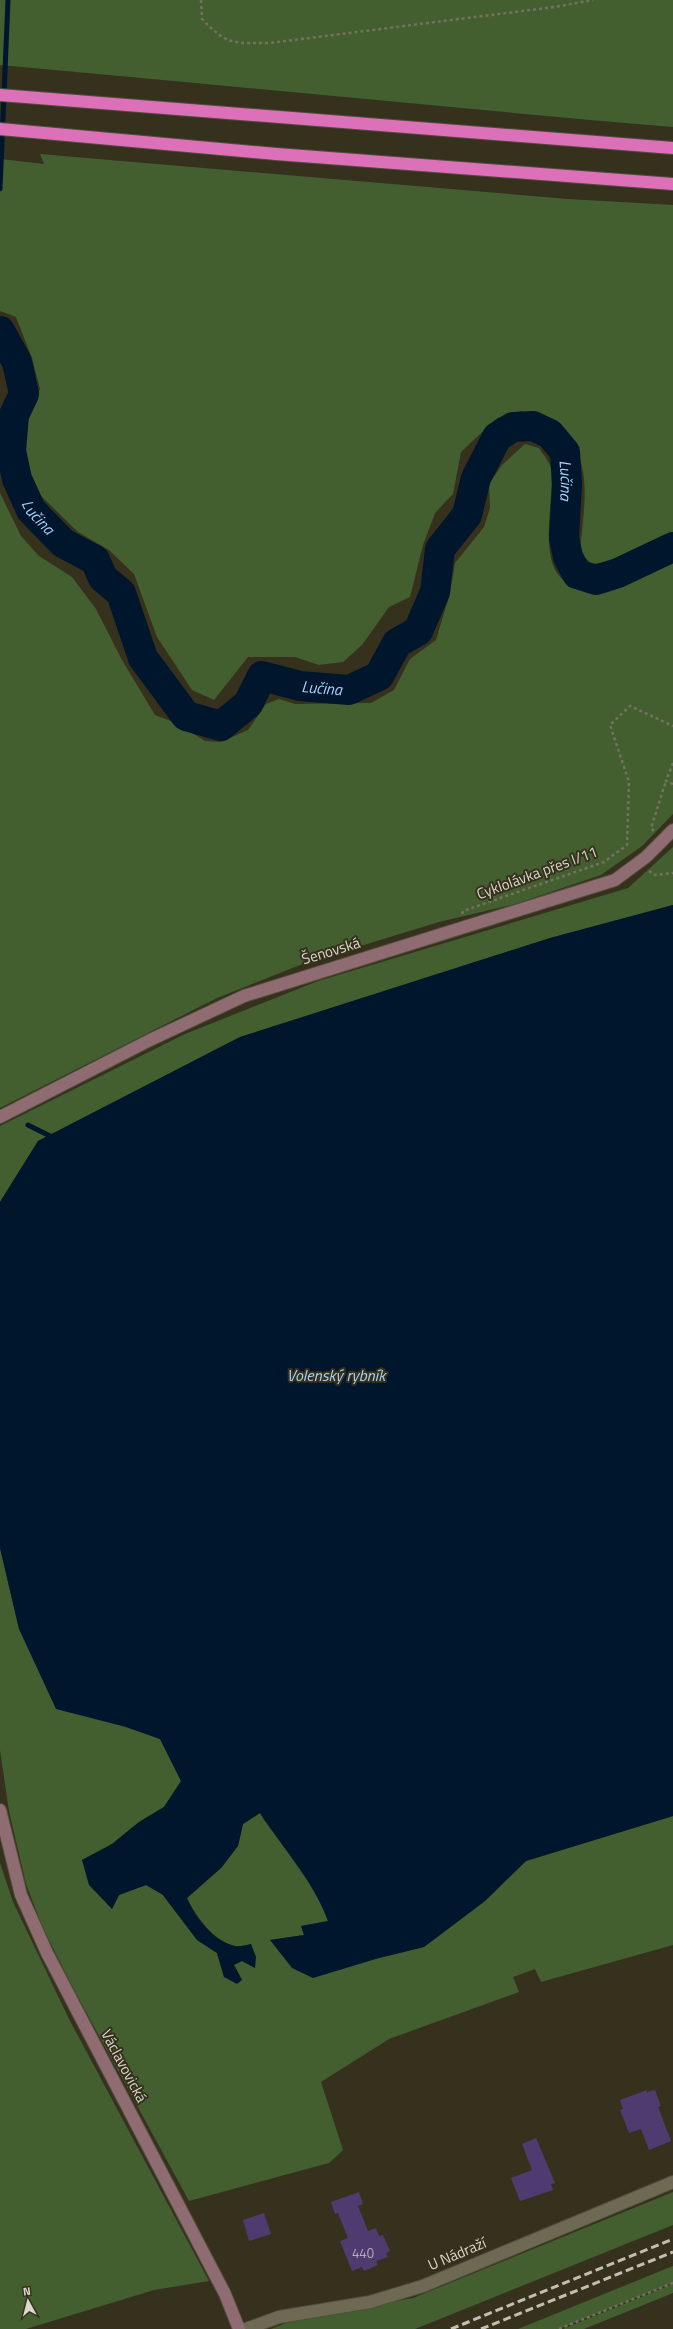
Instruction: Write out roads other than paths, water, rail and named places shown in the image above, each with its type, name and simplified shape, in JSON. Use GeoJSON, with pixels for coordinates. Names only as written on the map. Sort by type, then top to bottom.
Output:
{"type":"FeatureCollection","features":[{"type":"Feature","properties":{"kind":"highway"},"geometry":{"type":"LineString","coordinates":[[0,95],[673,148]]}},
{"type":"Feature","properties":{"kind":"highway"},"geometry":{"type":"LineString","coordinates":[[0,129],[276,154],[673,184]]}},
{"type":"Feature","properties":{"kind":"main road","name":"Šenovská"},"geometry":{"type":"LineString","coordinates":[[0,1117],[150,1040],[244,996],[615,880],[646,858],[673,830]]}},
{"type":"Feature","properties":{"kind":"main road","name":"Václavovická"},"geometry":{"type":"LineString","coordinates":[[0,1810],[21,1895],[47,1953],[225,2294],[239,2329]]}},
{"type":"Feature","properties":{"kind":"street","name":"U Nádraží"},"geometry":{"type":"LineString","coordinates":[[246,2329],[279,2317],[370,2302],[423,2286],[673,2182]]}},
{"type":"Feature","properties":{"kind":"water","name":"Volenský rybník"},"geometry":{"type":"Polygon","coordinates":[[[673,905],[673,1816],[526,1861],[485,1901],[424,1947],[379,1958],[313,1978],[292,1968],[270,1940],[304,1935],[301,1926],[328,1921],[322,1906],[306,1878],[260,1813],[243,1824],[238,1846],[221,1868],[187,1898],[200,1920],[213,1934],[227,1944],[241,1946],[251,1944],[256,1957],[255,1968],[242,1961],[234,1965],[242,1980],[237,1984],[224,1977],[217,1953],[197,1940],[163,1895],[146,1885],[119,1895],[112,1909],[89,1885],[82,1860],[112,1844],[139,1822],[164,1807],[181,1781],[160,1739],[126,1727],[56,1709],[19,1629],[0,1548],[0,1202],[38,1141],[240,1037],[550,938],[673,905]]]}},
{"type":"Feature","properties":{"kind":"waterway"},"geometry":{"type":"LineString","coordinates":[[0,189],[8,0]]}},
{"type":"Feature","properties":{"kind":"waterway","name":"Lučina"},"geometry":{"type":"LineString","coordinates":[[0,331],[17,362],[24,394],[14,415],[11,451],[17,479],[31,510],[63,543],[95,560],[103,578],[121,593],[143,658],[186,716],[221,726],[248,704],[262,676],[300,686],[349,690],[379,676],[397,643],[418,631],[435,592],[440,549],[467,515],[476,478],[497,437],[513,427],[533,426],[550,434],[565,452],[567,485],[564,538],[568,557],[577,574],[596,580],[618,573],[673,547]]}},
{"type":"Feature","properties":{"kind":"waterway"},"geometry":{"type":"LineString","coordinates":[[28,1125],[54,1138]]}},
{"type":"Feature","properties":{"kind":"railway"},"geometry":{"type":"LineString","coordinates":[[451,2329],[673,2239]]}},
{"type":"Feature","properties":{"kind":"railway"},"geometry":{"type":"LineString","coordinates":[[481,2329],[673,2252]]}}]}
